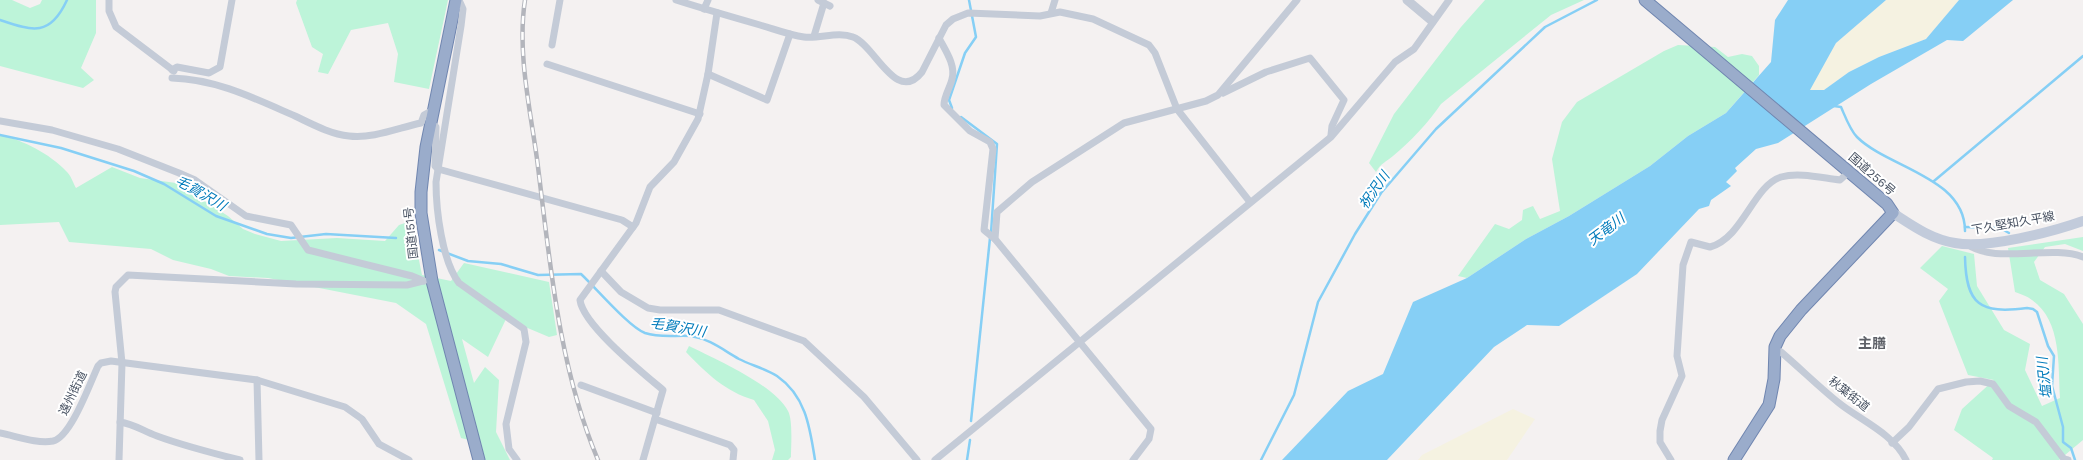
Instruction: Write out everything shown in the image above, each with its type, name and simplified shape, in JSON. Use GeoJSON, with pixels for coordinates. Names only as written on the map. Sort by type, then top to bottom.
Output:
{"type":"FeatureCollection","features":[{"type":"Feature","properties":{"kind":"highway","name":"国道151号"},"geometry":{"type":"LineString","coordinates":[[457,0],[432,110],[421,199],[427,281],[479,460]]}},
{"type":"Feature","properties":{"kind":"highway","name":"国道256号"},"geometry":{"type":"LineString","coordinates":[[1645,0],[1850,172],[1887,204],[1893,213],[1801,310],[1780,336],[1775,351],[1774,380],[1768,405],[1734,460]]}},
{"type":"Feature","properties":{"kind":"main road","name":"下久堅知久平線"},"geometry":{"type":"LineString","coordinates":[[1893,213],[1924,233],[1955,243],[1967,244],[2016,238],[2083,221]]}},
{"type":"Feature","properties":{"kind":"street"},"geometry":{"type":"LineString","coordinates":[[109,0],[109,11],[116,27],[184,78]]}},
{"type":"Feature","properties":{"kind":"street"},"geometry":{"type":"LineString","coordinates":[[172,70],[177,67],[209,73],[220,67],[232,0]]}},
{"type":"Feature","properties":{"kind":"street"},"geometry":{"type":"LineString","coordinates":[[457,0],[463,9],[456,64],[438,169],[436,208],[449,267],[459,283],[524,329],[526,342],[506,424],[509,449],[517,460]]}},
{"type":"Feature","properties":{"kind":"street"},"geometry":{"type":"LineString","coordinates":[[552,45],[560,0]]}},
{"type":"Feature","properties":{"kind":"street"},"geometry":{"type":"LineString","coordinates":[[676,0],[790,34],[806,37],[851,36],[861,40],[891,75],[909,82],[922,72],[952,19],[972,13],[1040,16],[1051,12],[1060,12],[1093,20],[1149,45],[1155,53],[1177,109],[1250,202]]}},
{"type":"Feature","properties":{"kind":"street"},"geometry":{"type":"LineString","coordinates":[[704,9],[708,0]]}},
{"type":"Feature","properties":{"kind":"street"},"geometry":{"type":"LineString","coordinates":[[1051,12],[1055,0]]}},
{"type":"Feature","properties":{"kind":"street"},"geometry":{"type":"LineString","coordinates":[[1218,95],[1297,0]]}},
{"type":"Feature","properties":{"kind":"street"},"geometry":{"type":"LineString","coordinates":[[1407,0],[1432,21]]}},
{"type":"Feature","properties":{"kind":"street"},"geometry":{"type":"LineString","coordinates":[[935,460],[1331,137],[1395,62],[1414,49],[1432,21],[1449,0]]}},
{"type":"Feature","properties":{"kind":"street"},"geometry":{"type":"LineString","coordinates":[[814,36],[824,3]]}},
{"type":"Feature","properties":{"kind":"street"},"geometry":{"type":"LineString","coordinates":[[643,460],[663,390],[628,360],[588,317],[581,308],[580,300],[633,227],[650,187],[674,162],[700,114],[717,13]]}},
{"type":"Feature","properties":{"kind":"street"},"geometry":{"type":"LineString","coordinates":[[708,74],[767,100],[790,34]]}},
{"type":"Feature","properties":{"kind":"street"},"geometry":{"type":"LineString","coordinates":[[940,38],[953,69],[953,78],[944,99],[944,106],[970,130],[990,142],[993,149],[984,230],[1080,340],[1152,429],[1149,439],[1132,460]]}},
{"type":"Feature","properties":{"kind":"street"},"geometry":{"type":"LineString","coordinates":[[991,236],[997,212],[1032,182],[1124,123],[1177,109],[1218,95],[1266,72],[1310,58],[1344,100],[1332,126],[1331,137]]}},
{"type":"Feature","properties":{"kind":"street"},"geometry":{"type":"LineString","coordinates":[[442,63],[456,64]]}},
{"type":"Feature","properties":{"kind":"street"},"geometry":{"type":"LineString","coordinates":[[547,64],[700,114]]}},
{"type":"Feature","properties":{"kind":"street"},"geometry":{"type":"LineString","coordinates":[[172,78],[184,78],[230,88],[326,130],[349,136],[366,137],[420,123],[424,115],[432,110]]}},
{"type":"Feature","properties":{"kind":"street"},"geometry":{"type":"LineString","coordinates":[[0,121],[52,130],[118,149],[195,180],[246,216],[286,223],[294,228],[308,250],[427,281]]}},
{"type":"Feature","properties":{"kind":"street"},"geometry":{"type":"LineString","coordinates":[[430,123],[436,127],[435,166],[438,169],[622,220],[633,227]]}},
{"type":"Feature","properties":{"kind":"street"},"geometry":{"type":"LineString","coordinates":[[1671,460],[1660,442],[1660,431],[1662,420],[1682,376],[1678,356],[1683,265],[1691,242],[1710,247],[1726,239],[1773,180],[1790,176],[1840,180],[1850,172]]}},
{"type":"Feature","properties":{"kind":"street"},"geometry":{"type":"LineString","coordinates":[[1967,244],[1974,249],[2012,254],[2058,251],[2083,257]]}},
{"type":"Feature","properties":{"kind":"street"},"geometry":{"type":"LineString","coordinates":[[600,273],[621,292],[648,308],[660,310],[719,310],[804,341],[864,397],[918,460]]}},
{"type":"Feature","properties":{"kind":"street"},"geometry":{"type":"LineString","coordinates":[[119,460],[122,362],[114,292],[124,278],[133,275],[296,284],[407,286],[427,281]]}},
{"type":"Feature","properties":{"kind":"street","name":"秋葉街道"},"geometry":{"type":"LineString","coordinates":[[1775,351],[1781,352],[1840,403],[1892,442],[1906,460]]}},
{"type":"Feature","properties":{"kind":"street","name":"遠州街道"},"geometry":{"type":"LineString","coordinates":[[0,432],[47,442],[56,440],[63,434],[74,418],[98,366],[106,361],[122,362]]}},
{"type":"Feature","properties":{"kind":"street"},"geometry":{"type":"LineString","coordinates":[[122,362],[257,380],[345,407],[362,418],[379,444],[409,460]]}},
{"type":"Feature","properties":{"kind":"street"},"geometry":{"type":"LineString","coordinates":[[257,380],[259,460]]}},
{"type":"Feature","properties":{"kind":"street"},"geometry":{"type":"LineString","coordinates":[[1892,442],[1909,427],[1938,389],[1952,384],[1980,381],[1994,384],[2009,406],[2036,422],[2064,459],[2068,460]]}},
{"type":"Feature","properties":{"kind":"street"},"geometry":{"type":"LineString","coordinates":[[582,385],[730,445],[734,450],[733,460]]}},
{"type":"Feature","properties":{"kind":"street"},"geometry":{"type":"LineString","coordinates":[[120,422],[134,424],[154,435],[207,452],[240,460]]}},
{"type":"Feature","properties":{"kind":"green space"},"geometry":{"type":"Polygon","coordinates":[[[0,0],[12,0],[30,8],[40,4],[42,0],[96,0],[96,33],[81,68],[94,80],[83,88],[0,66],[0,0]]]}},
{"type":"Feature","properties":{"kind":"green space"},"geometry":{"type":"Polygon","coordinates":[[[297,0],[448,0],[429,89],[394,82],[398,54],[388,23],[351,30],[328,74],[318,72],[323,54],[312,47],[296,3],[297,0]]]}},
{"type":"Feature","properties":{"kind":"green space"},"geometry":{"type":"Polygon","coordinates":[[[1485,0],[1584,0],[1551,15],[1441,104],[1419,132],[1376,172],[1369,163],[1394,114],[1461,27],[1485,0]]]}},
{"type":"Feature","properties":{"kind":"green space"},"geometry":{"type":"Polygon","coordinates":[[[1678,45],[1715,47],[1728,57],[1742,54],[1752,56],[1759,66],[1759,75],[1726,113],[1688,136],[1650,166],[1569,216],[1526,239],[1467,278],[1458,276],[1495,224],[1509,229],[1522,220],[1523,210],[1533,206],[1540,219],[1560,211],[1552,159],[1562,122],[1577,102],[1664,51],[1678,45]]]}},
{"type":"Feature","properties":{"kind":"green space"},"geometry":{"type":"Polygon","coordinates":[[[0,135],[27,144],[44,153],[68,173],[76,188],[112,167],[140,178],[176,183],[228,216],[243,229],[281,241],[337,238],[385,241],[399,225],[411,221],[422,275],[451,281],[464,263],[549,282],[557,335],[549,337],[506,319],[488,357],[462,339],[474,383],[485,367],[499,380],[496,432],[510,460],[485,460],[481,443],[461,438],[426,324],[396,303],[268,278],[229,276],[211,269],[173,260],[151,249],[69,242],[59,222],[0,225],[0,135]]]}},
{"type":"Feature","properties":{"kind":"green space"},"geometry":{"type":"Polygon","coordinates":[[[2083,237],[2083,251],[2065,244],[2045,247],[2034,262],[2040,280],[2064,294],[2083,324],[2083,440],[2059,460],[1992,460],[1993,458],[1954,430],[1962,409],[1994,380],[1968,375],[1939,301],[1948,289],[1920,268],[1942,246],[1974,254],[1977,286],[2004,330],[2030,344],[2025,370],[2042,406],[2060,398],[2058,358],[2054,332],[2042,309],[2024,295],[2015,292],[2008,248],[2083,237]]]}},
{"type":"Feature","properties":{"kind":"green space"},"geometry":{"type":"Polygon","coordinates":[[[689,346],[758,382],[781,401],[788,411],[791,420],[791,457],[788,460],[772,460],[775,450],[768,421],[754,400],[725,387],[709,374],[686,352],[689,346]]]}},
{"type":"Feature","properties":{"kind":"sand"},"geometry":{"type":"Polygon","coordinates":[[[1886,0],[1959,0],[1926,39],[1879,57],[1849,72],[1824,90],[1809,90],[1836,43],[1886,0]]]}},
{"type":"Feature","properties":{"kind":"sand"},"geometry":{"type":"Polygon","coordinates":[[[1513,409],[1535,419],[1507,460],[1418,460],[1422,455],[1513,409]]]}},
{"type":"Feature","properties":{"kind":"water","name":"天竜川"},"geometry":{"type":"Polygon","coordinates":[[[1788,0],[1886,0],[1836,43],[1810,90],[1824,90],[1849,72],[1879,57],[1926,39],[1959,0],[2013,0],[1963,41],[1947,40],[1871,84],[1778,143],[1756,149],[1735,168],[1737,171],[1726,182],[1731,186],[1711,200],[1709,206],[1699,209],[1637,274],[1559,326],[1527,325],[1494,347],[1387,460],[1282,460],[1348,391],[1383,374],[1413,302],[1467,278],[1526,239],[1569,216],[1650,166],[1688,136],[1726,113],[1771,62],[1775,20],[1788,0]]]}},
{"type":"Feature","properties":{"kind":"waterway"},"geometry":{"type":"LineString","coordinates":[[0,20],[22,27],[40,28],[54,20],[61,12],[67,0]]}},
{"type":"Feature","properties":{"kind":"waterway"},"geometry":{"type":"LineString","coordinates":[[952,108],[949,100],[965,53],[976,37],[969,0]]}},
{"type":"Feature","properties":{"kind":"waterway","name":"祝沢川"},"geometry":{"type":"LineString","coordinates":[[1261,460],[1294,395],[1318,302],[1355,234],[1381,193],[1436,129],[1545,27],[1597,0]]}},
{"type":"Feature","properties":{"kind":"waterway"},"geometry":{"type":"LineString","coordinates":[[1934,181],[2083,56]]}},
{"type":"Feature","properties":{"kind":"waterway","name":"塩沢川"},"geometry":{"type":"LineString","coordinates":[[1834,106],[1841,107],[1854,134],[1871,148],[1923,175],[1952,198],[1962,213],[1965,231]]}},
{"type":"Feature","properties":{"kind":"waterway"},"geometry":{"type":"LineString","coordinates":[[961,117],[997,144],[991,233]]}},
{"type":"Feature","properties":{"kind":"waterway","name":"毛賀沢川"},"geometry":{"type":"LineString","coordinates":[[0,135],[61,148],[134,171],[164,184],[216,216],[267,234],[291,238],[326,234],[396,238]]}},
{"type":"Feature","properties":{"kind":"waterway"},"geometry":{"type":"LineString","coordinates":[[1965,227],[2000,228],[2009,233]]}},
{"type":"Feature","properties":{"kind":"waterway"},"geometry":{"type":"LineString","coordinates":[[971,421],[990,238]]}},
{"type":"Feature","properties":{"kind":"waterway","name":"毛賀沢川"},"geometry":{"type":"LineString","coordinates":[[439,250],[468,261],[501,264],[538,275],[581,274],[630,323],[645,333],[698,337],[739,359],[777,376],[794,393],[805,413],[815,460]]}},
{"type":"Feature","properties":{"kind":"waterway","name":"塩沢川"},"geometry":{"type":"LineString","coordinates":[[1965,257],[1969,286],[1973,296],[1979,303],[1998,309],[2027,308],[2037,312],[2048,346],[2054,356],[2052,386],[2063,427],[2063,442],[2071,448],[2075,460]]}},
{"type":"Feature","properties":{"kind":"waterway"},"geometry":{"type":"LineString","coordinates":[[967,460],[970,440]]}},
{"type":"Feature","properties":{"kind":"railway"},"geometry":{"type":"LineString","coordinates":[[525,0],[523,20],[525,80],[557,312],[573,387],[584,424],[598,460]]}},
{"type":"Feature","properties":{"kind":"district","name":"主膳"},"geometry":{"type":"Point","coordinates":[1872,343]}}]}
